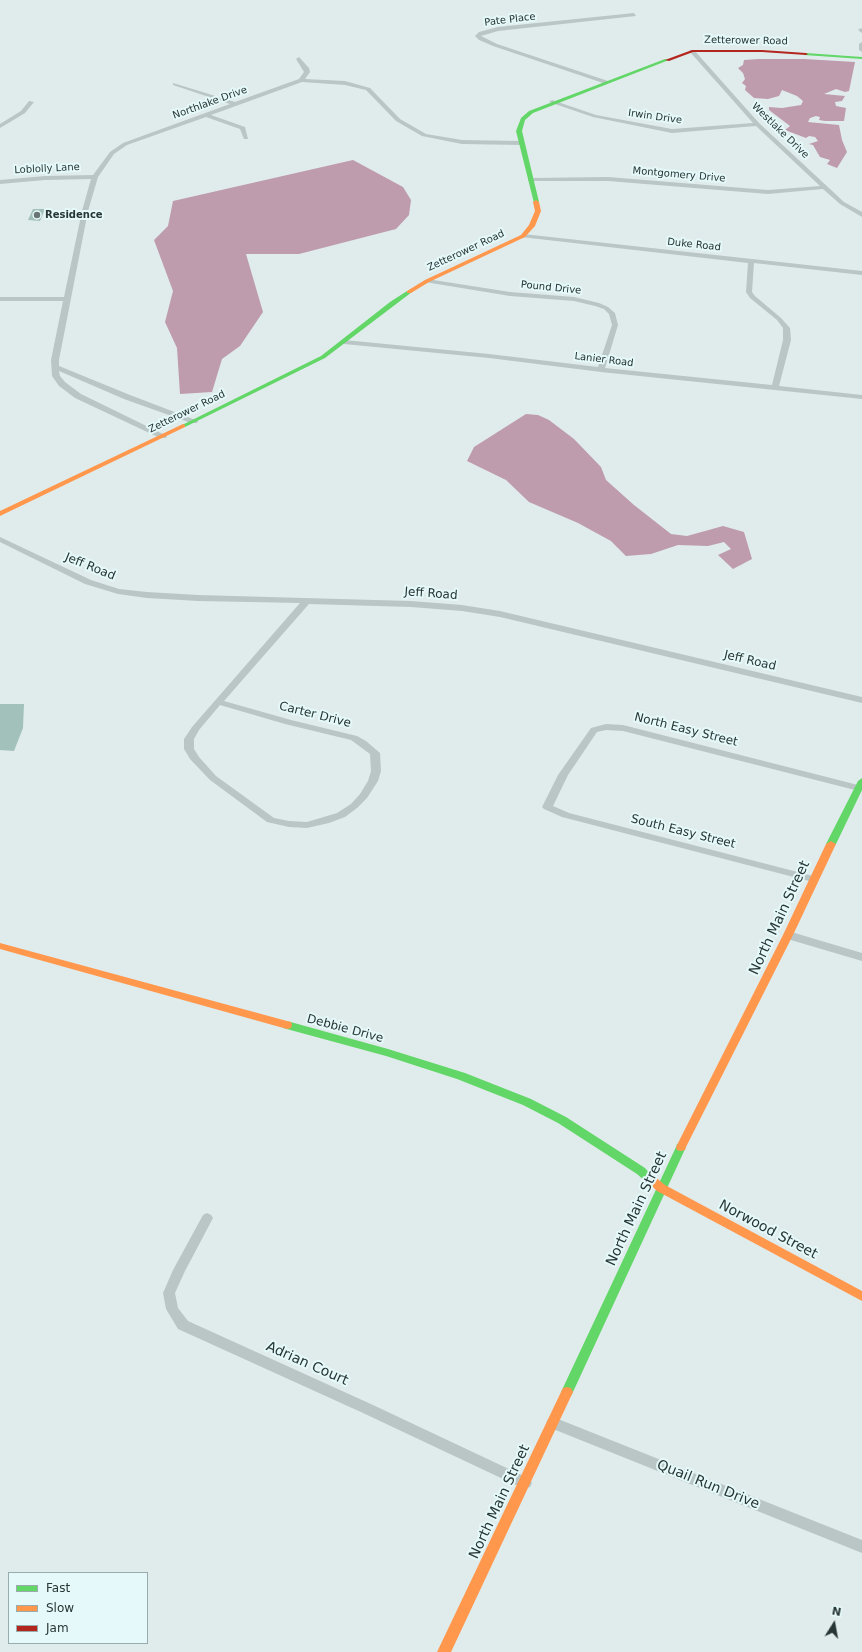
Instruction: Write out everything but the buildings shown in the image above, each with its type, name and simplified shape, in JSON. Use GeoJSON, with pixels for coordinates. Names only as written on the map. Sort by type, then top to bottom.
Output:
{"type":"FeatureCollection","features":[{"type":"Feature","properties":{"kind":"street","name":"Pate Place"},"geometry":{"type":"LineString","coordinates":[[606,82],[495,45],[481,39],[478,36],[481,33],[498,29],[634,16]]}},
{"type":"Feature","properties":{"kind":"street"},"geometry":{"type":"LineString","coordinates":[[862,44],[862,50]]}},
{"type":"Feature","properties":{"kind":"street","name":"Zetterower Road"},"geometry":{"type":"LineString","coordinates":[[0,514],[323,357],[392,303],[427,281],[523,236],[532,226],[538,211],[519,131],[523,119],[531,112],[552,102],[692,51],[762,51],[862,58]]}},
{"type":"Feature","properties":{"kind":"street","name":"Westlake Drive"},"geometry":{"type":"LineString","coordinates":[[692,51],[757,124],[842,202],[862,215]]}},
{"type":"Feature","properties":{"kind":"street"},"geometry":{"type":"LineString","coordinates":[[299,59],[306,68],[307,72],[301,80]]}},
{"type":"Feature","properties":{"kind":"street","name":"Northlake Drive"},"geometry":{"type":"LineString","coordinates":[[163,436],[78,396],[62,384],[56,376],[55,360],[85,211],[95,177],[112,153],[125,144],[301,80],[345,83],[368,89],[398,120],[416,132],[431,137],[462,142],[521,143]]}},
{"type":"Feature","properties":{"kind":"street"},"geometry":{"type":"LineString","coordinates":[[175,84],[235,104]]}},
{"type":"Feature","properties":{"kind":"street"},"geometry":{"type":"LineString","coordinates":[[0,126],[23,112],[31,102]]}},
{"type":"Feature","properties":{"kind":"street","name":"Irwin Drive"},"geometry":{"type":"LineString","coordinates":[[552,102],[595,116],[672,131],[757,124]]}},
{"type":"Feature","properties":{"kind":"street"},"geometry":{"type":"LineString","coordinates":[[207,115],[243,128],[246,138]]}},
{"type":"Feature","properties":{"kind":"street","name":"Loblolly Lane"},"geometry":{"type":"LineString","coordinates":[[0,182],[45,178],[95,177]]}},
{"type":"Feature","properties":{"kind":"street","name":"Montgomery Drive"},"geometry":{"type":"LineString","coordinates":[[530,180],[608,179],[721,190],[768,192],[826,187]]}},
{"type":"Feature","properties":{"kind":"street","name":"Duke Road"},"geometry":{"type":"LineString","coordinates":[[523,236],[862,273]]}},
{"type":"Feature","properties":{"kind":"street"},"geometry":{"type":"LineString","coordinates":[[751,262],[749,292],[752,297],[779,319],[786,328],[786,340],[775,388]]}},
{"type":"Feature","properties":{"kind":"street","name":"Pound Drive"},"geometry":{"type":"LineString","coordinates":[[427,281],[510,294],[574,299],[597,304],[606,308],[612,314],[615,325],[601,370]]}},
{"type":"Feature","properties":{"kind":"street"},"geometry":{"type":"LineString","coordinates":[[0,299],[67,299]]}},
{"type":"Feature","properties":{"kind":"street","name":"Lanier Road"},"geometry":{"type":"LineString","coordinates":[[344,342],[489,356],[601,370],[862,397]]}},
{"type":"Feature","properties":{"kind":"street"},"geometry":{"type":"LineString","coordinates":[[56,367],[126,396],[194,421]]}},
{"type":"Feature","properties":{"kind":"street","name":"Jeff Road"},"geometry":{"type":"LineString","coordinates":[[0,539],[88,582],[118,591],[146,595],[198,598],[435,606],[500,614],[862,700]]}},
{"type":"Feature","properties":{"kind":"street","name":"Carter Drive"},"geometry":{"type":"LineString","coordinates":[[218,702],[288,722],[354,738],[362,742],[376,753],[372,782],[364,796],[354,806],[341,815],[326,821],[307,825],[288,824],[271,820],[213,778],[195,759],[189,750],[189,739],[192,734],[218,702],[306,602]]}},
{"type":"Feature","properties":{"kind":"street","name":"North Easy Street"},"geometry":{"type":"LineString","coordinates":[[547,807],[563,775],[594,730],[606,726],[623,728],[860,784]]}},
{"type":"Feature","properties":{"kind":"street","name":"North Main Street"},"geometry":{"type":"LineString","coordinates":[[444,1652],[525,1483],[662,1188],[788,935],[813,879],[860,784]]}},
{"type":"Feature","properties":{"kind":"street","name":"South Easy Street"},"geometry":{"type":"LineString","coordinates":[[547,807],[566,815],[813,879]]}},
{"type":"Feature","properties":{"kind":"street"},"geometry":{"type":"LineString","coordinates":[[788,935],[862,957]]}},
{"type":"Feature","properties":{"kind":"street","name":"Debbie Drive"},"geometry":{"type":"LineString","coordinates":[[0,946],[388,1053],[461,1076],[527,1102],[562,1120],[641,1171],[662,1188]]}},
{"type":"Feature","properties":{"kind":"street","name":"Norwood Street"},"geometry":{"type":"LineString","coordinates":[[662,1188],[862,1296]]}},
{"type":"Feature","properties":{"kind":"street","name":"Adrian Court"},"geometry":{"type":"LineString","coordinates":[[207,1218],[179,1270],[170,1293],[172,1309],[183,1325],[368,1409],[525,1483]]}},
{"type":"Feature","properties":{"kind":"street","name":"Quail Run Drive"},"geometry":{"type":"LineString","coordinates":[[553,1423],[862,1547]]}},
{"type":"Feature","properties":{"kind":"shaded area"},"geometry":{"type":"Polygon","coordinates":[[[804,59],[855,62],[849,91],[845,92],[836,89],[824,94],[845,96],[842,101],[835,102],[836,106],[846,108],[844,121],[819,120],[820,117],[816,116],[810,118],[808,122],[839,125],[842,140],[847,152],[837,168],[827,164],[830,160],[820,157],[813,145],[809,144],[818,141],[815,137],[809,136],[806,138],[785,130],[790,126],[769,110],[769,107],[782,108],[801,105],[803,101],[797,96],[782,90],[779,96],[768,99],[754,98],[745,90],[746,86],[742,83],[745,79],[743,73],[738,68],[743,65],[744,60],[804,59]]]}},
{"type":"Feature","properties":{"kind":"shaded area"},"geometry":{"type":"Polygon","coordinates":[[[353,160],[403,187],[411,200],[409,215],[396,229],[299,254],[246,254],[263,312],[240,346],[222,359],[212,392],[180,394],[177,348],[165,322],[173,291],[154,240],[168,226],[173,201],[353,160]]]}},
{"type":"Feature","properties":{"kind":"shaded area"},"geometry":{"type":"Polygon","coordinates":[[[526,414],[538,415],[549,420],[574,439],[601,467],[606,480],[634,505],[671,534],[687,536],[723,526],[744,532],[752,559],[733,569],[718,555],[731,549],[724,542],[708,546],[678,545],[651,554],[626,556],[611,541],[578,523],[529,502],[506,480],[467,461],[474,447],[526,414]]]}},
{"type":"Feature","properties":{"kind":"traffic: fast"},"geometry":{"type":"LineString","coordinates":[[806,54],[862,58]]}},
{"type":"Feature","properties":{"kind":"traffic: fast"},"geometry":{"type":"LineString","coordinates":[[536,202],[519,131],[523,119],[531,112],[667,60]]}},
{"type":"Feature","properties":{"kind":"traffic: fast"},"geometry":{"type":"LineString","coordinates":[[183,426],[323,357],[392,303],[409,292]]}},
{"type":"Feature","properties":{"kind":"traffic: fast"},"geometry":{"type":"LineString","coordinates":[[831,844],[862,781]]}},
{"type":"Feature","properties":{"kind":"traffic: fast"},"geometry":{"type":"LineString","coordinates":[[287,1025],[388,1053],[461,1076],[527,1102],[562,1120],[641,1171],[650,1179]]}},
{"type":"Feature","properties":{"kind":"traffic: fast"},"geometry":{"type":"LineString","coordinates":[[567,1392],[681,1147]]}},
{"type":"Feature","properties":{"kind":"traffic: slow"},"geometry":{"type":"LineString","coordinates":[[409,292],[427,281],[523,236],[532,226],[538,211],[536,202]]}},
{"type":"Feature","properties":{"kind":"traffic: slow"},"geometry":{"type":"LineString","coordinates":[[0,514],[183,426]]}},
{"type":"Feature","properties":{"kind":"traffic: slow"},"geometry":{"type":"LineString","coordinates":[[681,1147],[788,935],[831,844]]}},
{"type":"Feature","properties":{"kind":"traffic: slow"},"geometry":{"type":"LineString","coordinates":[[0,946],[287,1025]]}},
{"type":"Feature","properties":{"kind":"traffic: slow"},"geometry":{"type":"LineString","coordinates":[[650,1179],[661,1188],[862,1296]]}},
{"type":"Feature","properties":{"kind":"traffic: slow"},"geometry":{"type":"LineString","coordinates":[[444,1652],[567,1392]]}},
{"type":"Feature","properties":{"kind":"traffic: jam"},"geometry":{"type":"LineString","coordinates":[[667,60],[692,51],[762,51],[806,54]]}},
{"type":"Feature","properties":{"kind":"place","name":"Residence"},"geometry":{"type":"Point","coordinates":[37,215]}}]}
